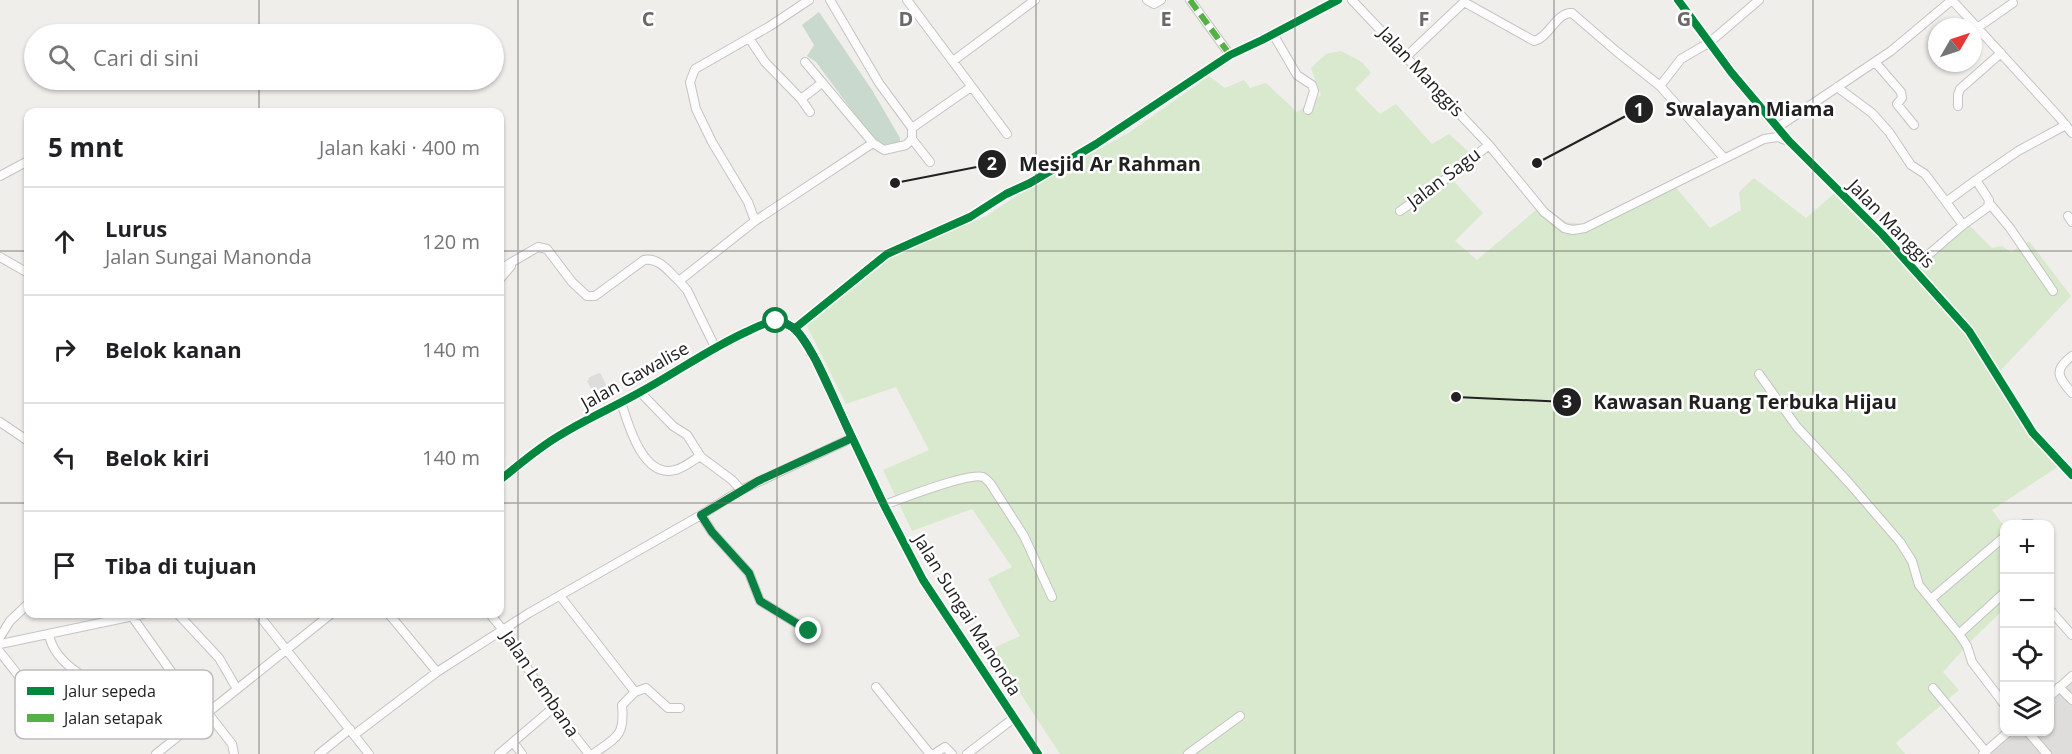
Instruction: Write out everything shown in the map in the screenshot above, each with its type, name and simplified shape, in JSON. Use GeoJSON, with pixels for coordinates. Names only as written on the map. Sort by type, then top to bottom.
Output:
{"type":"FeatureCollection","features":[{"type":"Feature","properties":{"kind":"street"},"geometry":{"type":"LineString","coordinates":[[755,221],[748,202],[712,142],[696,109],[690,82],[695,69],[809,0]]}},
{"type":"Feature","properties":{"kind":"street"},"geometry":{"type":"LineString","coordinates":[[830,0],[879,83],[912,128],[912,139],[930,162]]}},
{"type":"Feature","properties":{"kind":"street"},"geometry":{"type":"LineString","coordinates":[[907,0],[1007,134]]}},
{"type":"Feature","properties":{"kind":"street"},"geometry":{"type":"LineString","coordinates":[[953,61],[1035,0]]}},
{"type":"Feature","properties":{"kind":"street"},"geometry":{"type":"LineString","coordinates":[[1147,0],[1154,4],[1161,0]]}},
{"type":"Feature","properties":{"kind":"street"},"geometry":{"type":"LineString","coordinates":[[1190,0],[1230,55]]}},
{"type":"Feature","properties":{"kind":"street"},"geometry":{"type":"LineString","coordinates":[[794,329],[887,254],[970,217],[1006,194],[1030,183],[1096,144],[1230,55],[1338,0]]}},
{"type":"Feature","properties":{"kind":"street","name":"Jalan Manggis"},"geometry":{"type":"LineString","coordinates":[[1352,0],[1489,145],[1544,212],[1564,228],[1574,230],[1585,228],[1771,136],[1789,141]]}},
{"type":"Feature","properties":{"kind":"street","name":"Jalan Manggis"},"geometry":{"type":"LineString","coordinates":[[1678,0],[1731,72],[1789,141],[1914,267],[1977,341],[2033,433],[2072,475]]}},
{"type":"Feature","properties":{"kind":"street"},"geometry":{"type":"LineString","coordinates":[[1660,86],[1681,59],[1710,42],[1759,0]]}},
{"type":"Feature","properties":{"kind":"street"},"geometry":{"type":"LineString","coordinates":[[1778,127],[1891,51],[1952,0],[1968,18]]}},
{"type":"Feature","properties":{"kind":"street"},"geometry":{"type":"LineString","coordinates":[[1407,56],[1464,2],[1534,41],[1540,39],[1564,14],[1569,12],[1575,14],[1660,86],[1724,158]]}},
{"type":"Feature","properties":{"kind":"street"},"geometry":{"type":"LineString","coordinates":[[1982,25],[2013,3]]}},
{"type":"Feature","properties":{"kind":"street"},"geometry":{"type":"LineString","coordinates":[[1982,33],[2072,133]]}},
{"type":"Feature","properties":{"kind":"street"},"geometry":{"type":"LineString","coordinates":[[1273,34],[1297,75],[1312,85],[1314,91],[1308,110]]}},
{"type":"Feature","properties":{"kind":"street"},"geometry":{"type":"LineString","coordinates":[[749,38],[765,62],[801,99],[810,112]]}},
{"type":"Feature","properties":{"kind":"street"},"geometry":{"type":"LineString","coordinates":[[1958,106],[1960,89],[2001,53]]}},
{"type":"Feature","properties":{"kind":"street"},"geometry":{"type":"LineString","coordinates":[[805,62],[873,143],[884,150],[906,145],[912,139]]}},
{"type":"Feature","properties":{"kind":"street"},"geometry":{"type":"LineString","coordinates":[[1875,62],[1901,92],[1902,98],[1897,104],[1914,125]]}},
{"type":"Feature","properties":{"kind":"street"},"geometry":{"type":"LineString","coordinates":[[801,99],[822,83]]}},
{"type":"Feature","properties":{"kind":"street"},"geometry":{"type":"LineString","coordinates":[[912,128],[971,87]]}},
{"type":"Feature","properties":{"kind":"street"},"geometry":{"type":"LineString","coordinates":[[1837,87],[1872,113],[1889,132],[1911,165],[1925,174],[1963,225]]}},
{"type":"Feature","properties":{"kind":"street"},"geometry":{"type":"LineString","coordinates":[[1947,202],[2018,151],[2066,125]]}},
{"type":"Feature","properties":{"kind":"street"},"geometry":{"type":"LineString","coordinates":[[679,281],[755,221],[873,143]]}},
{"type":"Feature","properties":{"kind":"street","name":"Jalan Sagu"},"geometry":{"type":"LineString","coordinates":[[1400,211],[1443,182],[1489,145]]}},
{"type":"Feature","properties":{"kind":"street"},"geometry":{"type":"LineString","coordinates":[[0,176],[24,163]]}},
{"type":"Feature","properties":{"kind":"street"},"geometry":{"type":"LineString","coordinates":[[1976,180],[1990,204],[2010,228],[2053,291]]}},
{"type":"Feature","properties":{"kind":"street"},"geometry":{"type":"LineString","coordinates":[[1914,267],[1990,204]]}},
{"type":"Feature","properties":{"kind":"street"},"geometry":{"type":"LineString","coordinates":[[504,267],[538,247],[547,249],[572,282],[587,296],[595,296],[644,260],[651,258],[687,290],[715,347]]}},
{"type":"Feature","properties":{"kind":"street"},"geometry":{"type":"LineString","coordinates":[[0,257],[24,271]]}},
{"type":"Feature","properties":{"kind":"street"},"geometry":{"type":"LineString","coordinates":[[504,274],[514,263]]}},
{"type":"Feature","properties":{"kind":"street","name":"Jalan Gawalise"},"geometry":{"type":"LineString","coordinates":[[504,477],[546,444],[715,347],[760,325],[776,321],[785,323],[794,329]]}},
{"type":"Feature","properties":{"kind":"street","name":"Jalan Sungai Manonda"},"geometry":{"type":"LineString","coordinates":[[794,329],[816,361],[884,505],[923,580],[1038,754]]}},
{"type":"Feature","properties":{"kind":"street"},"geometry":{"type":"LineString","coordinates":[[2072,356],[2060,366],[2059,372],[2064,384],[2072,393]]}},
{"type":"Feature","properties":{"kind":"street"},"geometry":{"type":"LineString","coordinates":[[1759,374],[1797,427],[1900,542],[1912,561],[1919,585],[1959,634],[1967,646],[1972,662],[2000,699]]}},
{"type":"Feature","properties":{"kind":"street"},"geometry":{"type":"LineString","coordinates":[[640,392],[672,426],[687,435],[700,456],[732,480],[741,490]]}},
{"type":"Feature","properties":{"kind":"street"},"geometry":{"type":"LineString","coordinates":[[621,402],[633,438],[642,456],[662,471],[674,471],[700,456]]}},
{"type":"Feature","properties":{"kind":"street"},"geometry":{"type":"LineString","coordinates":[[0,422],[24,438]]}},
{"type":"Feature","properties":{"kind":"street"},"geometry":{"type":"LineString","coordinates":[[319,754],[437,672],[560,596],[741,490],[852,438]]}},
{"type":"Feature","properties":{"kind":"street"},"geometry":{"type":"LineString","coordinates":[[884,505],[934,487],[976,476],[984,477],[1024,536],[1052,597]]}},
{"type":"Feature","properties":{"kind":"street"},"geometry":{"type":"LineString","coordinates":[[701,515],[712,532],[749,573],[760,601],[809,631]]}},
{"type":"Feature","properties":{"kind":"street"},"geometry":{"type":"LineString","coordinates":[[1931,600],[2000,540]]}},
{"type":"Feature","properties":{"kind":"street"},"geometry":{"type":"LineString","coordinates":[[560,596],[635,692]]}},
{"type":"Feature","properties":{"kind":"street"},"geometry":{"type":"LineString","coordinates":[[1959,634],[2000,598]]}},
{"type":"Feature","properties":{"kind":"street"},"geometry":{"type":"LineString","coordinates":[[0,637],[10,621],[24,608]]}},
{"type":"Feature","properties":{"kind":"street"},"geometry":{"type":"LineString","coordinates":[[2054,615],[2072,635]]}},
{"type":"Feature","properties":{"kind":"street"},"geometry":{"type":"LineString","coordinates":[[0,644],[118,618]]}},
{"type":"Feature","properties":{"kind":"street"},"geometry":{"type":"LineString","coordinates":[[133,618],[171,670]]}},
{"type":"Feature","properties":{"kind":"street"},"geometry":{"type":"LineString","coordinates":[[182,618],[219,658],[237,689]]}},
{"type":"Feature","properties":{"kind":"street"},"geometry":{"type":"LineString","coordinates":[[261,618],[369,754]]}},
{"type":"Feature","properties":{"kind":"street"},"geometry":{"type":"LineString","coordinates":[[213,708],[326,618]]}},
{"type":"Feature","properties":{"kind":"street"},"geometry":{"type":"LineString","coordinates":[[392,618],[437,672]]}},
{"type":"Feature","properties":{"kind":"street","name":"Jalan Lembana"},"geometry":{"type":"LineString","coordinates":[[493,618],[553,708],[589,754]]}},
{"type":"Feature","properties":{"kind":"street"},"geometry":{"type":"LineString","coordinates":[[49,634],[51,644],[75,670]]}},
{"type":"Feature","properties":{"kind":"street"},"geometry":{"type":"LineString","coordinates":[[0,652],[15,671]]}},
{"type":"Feature","properties":{"kind":"street"},"geometry":{"type":"LineString","coordinates":[[2054,692],[2072,676]]}},
{"type":"Feature","properties":{"kind":"street"},"geometry":{"type":"LineString","coordinates":[[876,687],[932,754],[945,747],[952,754]]}},
{"type":"Feature","properties":{"kind":"street"},"geometry":{"type":"LineString","coordinates":[[2059,687],[2072,700]]}},
{"type":"Feature","properties":{"kind":"street"},"geometry":{"type":"LineString","coordinates":[[594,754],[615,738],[622,729],[624,723],[622,705],[635,692],[646,688],[668,708],[680,708]]}},
{"type":"Feature","properties":{"kind":"street"},"geometry":{"type":"LineString","coordinates":[[1932,688],[1984,753],[2003,736]]}},
{"type":"Feature","properties":{"kind":"street"},"geometry":{"type":"LineString","coordinates":[[499,754],[553,708]]}},
{"type":"Feature","properties":{"kind":"street"},"geometry":{"type":"LineString","coordinates":[[1188,754],[1240,716]]}},
{"type":"Feature","properties":{"kind":"street"},"geometry":{"type":"LineString","coordinates":[[967,754],[1014,717]]}},
{"type":"Feature","properties":{"kind":"street"},"geometry":{"type":"LineString","coordinates":[[213,719],[232,744],[234,754]]}},
{"type":"Feature","properties":{"kind":"street"},"geometry":{"type":"LineString","coordinates":[[2031,736],[2046,754]]}},
{"type":"Feature","properties":{"kind":"street"},"geometry":{"type":"LineString","coordinates":[[156,754],[175,739]]}},
{"type":"Feature","properties":{"kind":"street"},"geometry":{"type":"LineString","coordinates":[[513,742],[522,754]]}},
{"type":"Feature","properties":{"kind":"shaded area"},"geometry":{"type":"Polygon","coordinates":[[[599,373],[607,387],[593,393],[587,381],[588,378],[599,373]]]}},
{"type":"Feature","properties":{"kind":"shaded area"},"geometry":{"type":"Polygon","coordinates":[[[2072,682],[2072,754],[1990,754],[2011,736],[2054,736],[2054,698],[2072,682]]]}},
{"type":"Feature","properties":{"kind":"green space"},"geometry":{"type":"Polygon","coordinates":[[[819,12],[872,90],[900,138],[900,143],[881,145],[868,132],[816,62],[807,56],[814,45],[802,25],[819,12]]]}},
{"type":"Feature","properties":{"kind":"green space"},"geometry":{"type":"Polygon","coordinates":[[[1341,51],[1362,62],[1371,73],[1355,89],[1380,114],[1396,104],[1432,144],[1449,134],[1470,153],[1446,173],[1483,213],[1455,241],[1477,260],[1542,205],[1566,222],[1599,226],[1673,184],[1710,228],[1741,210],[1739,192],[1754,178],[1806,218],[1836,192],[1865,209],[1913,266],[1963,219],[1992,248],[2002,246],[2011,252],[2029,241],[2071,296],[2001,370],[2005,390],[2062,464],[1992,510],[2000,521],[2000,613],[1943,672],[1959,690],[1896,743],[1905,754],[1060,754],[991,649],[1020,636],[988,579],[1012,567],[972,509],[912,531],[883,470],[929,450],[896,387],[846,404],[807,326],[887,259],[986,216],[1021,193],[1130,132],[1209,76],[1225,88],[1244,80],[1250,88],[1266,83],[1297,112],[1321,95],[1311,68],[1326,54],[1341,51]]]}},
{"type":"Feature","properties":{"kind":"marked path"},"geometry":{"type":"LineString","coordinates":[[1190,0],[1230,55]]}},
{"type":"Feature","properties":{"kind":"cycle path"},"geometry":{"type":"LineString","coordinates":[[794,329],[887,254],[970,217],[1006,194],[1030,183],[1096,144],[1230,55],[1338,0]]}},
{"type":"Feature","properties":{"kind":"cycle path"},"geometry":{"type":"LineString","coordinates":[[1678,0],[1731,72],[1789,141],[1882,234],[1969,331],[2033,433],[2072,475]]}},
{"type":"Feature","properties":{"kind":"cycle path"},"geometry":{"type":"LineString","coordinates":[[504,477],[554,439],[719,346],[760,325],[776,321],[789,325],[800,335],[816,361],[884,505],[923,580],[1038,754]]}},
{"type":"Feature","properties":{"kind":"place","name":"Swalayan Miama"},"geometry":{"type":"Point","coordinates":[1537,163]}},
{"type":"Feature","properties":{"kind":"place","name":"Mesjid Ar Rahman"},"geometry":{"type":"Point","coordinates":[895,183]}},
{"type":"Feature","properties":{"kind":"place","name":"Kawasan Ruang Terbuka Hijau"},"geometry":{"type":"Point","coordinates":[1456,397]}},
{"type":"Feature","properties":{"kind":"route"},"geometry":{"type":"LineString","coordinates":[[776,321],[785,323],[802,338],[816,361],[852,438],[758,481],[701,515],[712,532],[749,573],[753,579],[756,596],[760,601],[809,631]]}}]}
